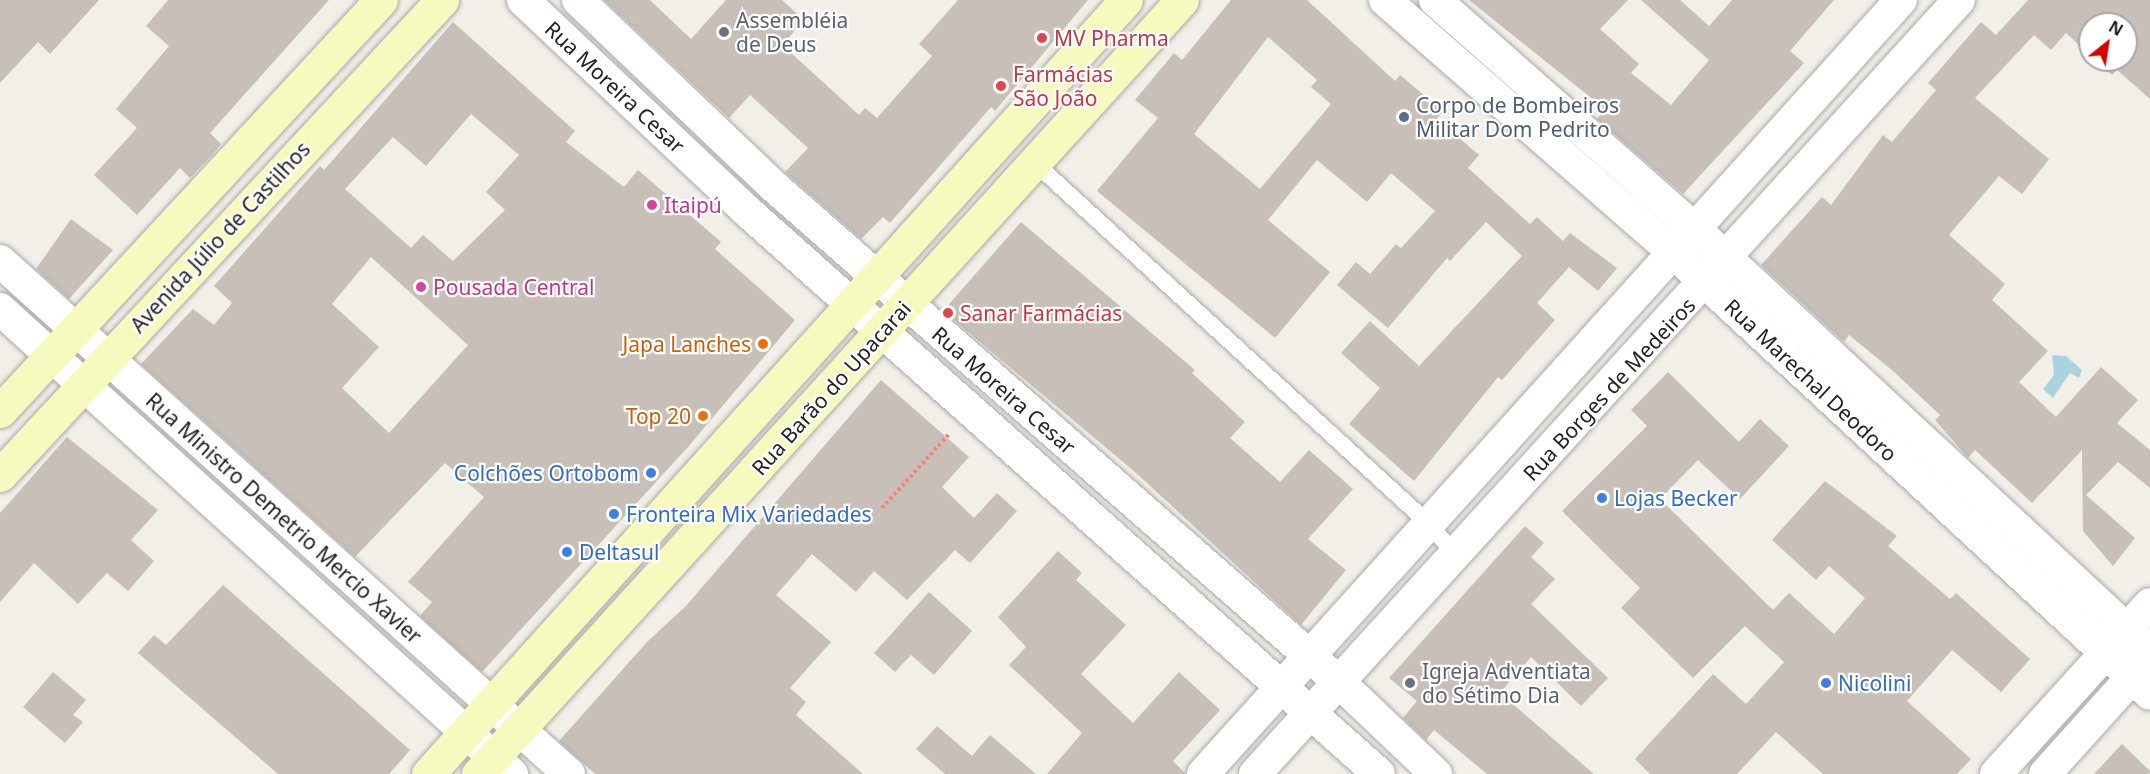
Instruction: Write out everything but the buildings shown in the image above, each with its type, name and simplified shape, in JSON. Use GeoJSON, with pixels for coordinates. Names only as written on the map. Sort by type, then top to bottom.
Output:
{"type":"FeatureCollection","features":[{"type":"Feature","properties":{"kind":"street","name":"Avenida Júlio de Castilhos"},"geometry":{"type":"LineString","coordinates":[[0,411],[381,0]]}},
{"type":"Feature","properties":{"kind":"street","name":"Avenida Júlio de Castilhos"},"geometry":{"type":"LineString","coordinates":[[0,475],[442,0]]}},
{"type":"Feature","properties":{"kind":"street","name":"Rua Moreira Cesar"},"geometry":{"type":"LineString","coordinates":[[523,0],[748,212],[1312,712],[1378,774]]}},
{"type":"Feature","properties":{"kind":"street","name":"Rua Moreira Cesar"},"geometry":{"type":"LineString","coordinates":[[578,0],[771,184],[906,306],[1339,682],[1436,774]]}},
{"type":"Feature","properties":{"kind":"street","name":"Rua Barão do Upacarai"},"geometry":{"type":"LineString","coordinates":[[428,774],[1126,0]]}},
{"type":"Feature","properties":{"kind":"street","name":"Rua Barão do Upacarai"},"geometry":{"type":"LineString","coordinates":[[494,768],[519,729],[884,332],[1182,0]]}},
{"type":"Feature","properties":{"kind":"street","name":"Rua Marechal Deodoro"},"geometry":{"type":"LineString","coordinates":[[1385,0],[1675,254],[2104,655],[2144,677]]}},
{"type":"Feature","properties":{"kind":"street","name":"Rua Marechal Deodoro"},"geometry":{"type":"LineString","coordinates":[[1435,0],[1727,258],[2125,632],[2150,651]]}},
{"type":"Feature","properties":{"kind":"street","name":"Rua Borges de Medeiros"},"geometry":{"type":"LineString","coordinates":[[1203,774],[1428,523],[1675,254],[1901,0]]}},
{"type":"Feature","properties":{"kind":"street","name":"Rua Borges de Medeiros"},"geometry":{"type":"LineString","coordinates":[[1255,774],[1608,391],[1816,156],[1959,0]]}},
{"type":"Feature","properties":{"kind":"street"},"geometry":{"type":"LineString","coordinates":[[575,49],[602,22]]}},
{"type":"Feature","properties":{"kind":"street"},"geometry":{"type":"LineString","coordinates":[[1463,68],[1484,44]]}},
{"type":"Feature","properties":{"kind":"street"},"geometry":{"type":"LineString","coordinates":[[1787,128],[1816,156]]}},
{"type":"Feature","properties":{"kind":"street"},"geometry":{"type":"LineString","coordinates":[[748,212],[771,184]]}},
{"type":"Feature","properties":{"kind":"street","name":"Rua Ministro Demetrio Mercio Xavier"},"geometry":{"type":"LineString","coordinates":[[0,261],[106,359],[569,774]]}},
{"type":"Feature","properties":{"kind":"street","name":"Rua Ministro Demetrio Mercio Xavier"},"geometry":{"type":"LineString","coordinates":[[0,309],[81,386],[360,633],[466,731],[494,768]]}},
{"type":"Feature","properties":{"kind":"street"},"geometry":{"type":"LineString","coordinates":[[1579,358],[1608,391]]}},
{"type":"Feature","properties":{"kind":"street"},"geometry":{"type":"LineString","coordinates":[[1885,448],[1908,426]]}},
{"type":"Feature","properties":{"kind":"street"},"geometry":{"type":"LineString","coordinates":[[1090,515],[1116,486]]}},
{"type":"Feature","properties":{"kind":"street"},"geometry":{"type":"LineString","coordinates":[[1996,774],[2150,604]]}},
{"type":"Feature","properties":{"kind":"street"},"geometry":{"type":"LineString","coordinates":[[360,633],[384,608]]}},
{"type":"Feature","properties":{"kind":"street"},"geometry":{"type":"LineString","coordinates":[[2045,774],[2144,677]]}},
{"type":"Feature","properties":{"kind":"lane"},"geometry":{"type":"LineString","coordinates":[[1035,162],[1428,523],[1456,555]]}},
{"type":"Feature","properties":{"kind":"path"},"geometry":{"type":"LineString","coordinates":[[882,508],[971,410]]}},
{"type":"Feature","properties":{"kind":"water"},"geometry":{"type":"Polygon","coordinates":[[[2052,355],[2066,356],[2082,370],[2079,378],[2070,373],[2053,398],[2043,389],[2054,375],[2052,355]]]}},
{"type":"Feature","properties":{"kind":"place","name":"Assembléia de Deus"},"geometry":{"type":"Point","coordinates":[724,32]}},
{"type":"Feature","properties":{"kind":"place","name":"MV Pharma"},"geometry":{"type":"Point","coordinates":[1042,38]}},
{"type":"Feature","properties":{"kind":"place","name":"Farmácias São João"},"geometry":{"type":"Point","coordinates":[1001,86]}},
{"type":"Feature","properties":{"kind":"place","name":"Corpo de Bombeiros Militar Dom Pedrito"},"geometry":{"type":"Point","coordinates":[1404,117]}},
{"type":"Feature","properties":{"kind":"place","name":"Itaipú"},"geometry":{"type":"Point","coordinates":[652,205]}},
{"type":"Feature","properties":{"kind":"place","name":"Pousada Central"},"geometry":{"type":"Point","coordinates":[421,287]}},
{"type":"Feature","properties":{"kind":"place","name":"Sanar Farmácias"},"geometry":{"type":"Point","coordinates":[948,313]}},
{"type":"Feature","properties":{"kind":"place","name":"Japa Lanches"},"geometry":{"type":"Point","coordinates":[763,344]}},
{"type":"Feature","properties":{"kind":"place","name":"Top 20"},"geometry":{"type":"Point","coordinates":[703,416]}},
{"type":"Feature","properties":{"kind":"place","name":"Colchões Ortobom"},"geometry":{"type":"Point","coordinates":[651,473]}},
{"type":"Feature","properties":{"kind":"place","name":"Lojas Becker"},"geometry":{"type":"Point","coordinates":[1602,498]}},
{"type":"Feature","properties":{"kind":"place","name":"Fronteira Mix Variedades"},"geometry":{"type":"Point","coordinates":[614,514]}},
{"type":"Feature","properties":{"kind":"place","name":"Deltasul"},"geometry":{"type":"Point","coordinates":[567,552]}},
{"type":"Feature","properties":{"kind":"place","name":"Igreja Adventiata do Sétimo Dia"},"geometry":{"type":"Point","coordinates":[1410,683]}},
{"type":"Feature","properties":{"kind":"place","name":"Nicolini"},"geometry":{"type":"Point","coordinates":[1826,683]}}]}
